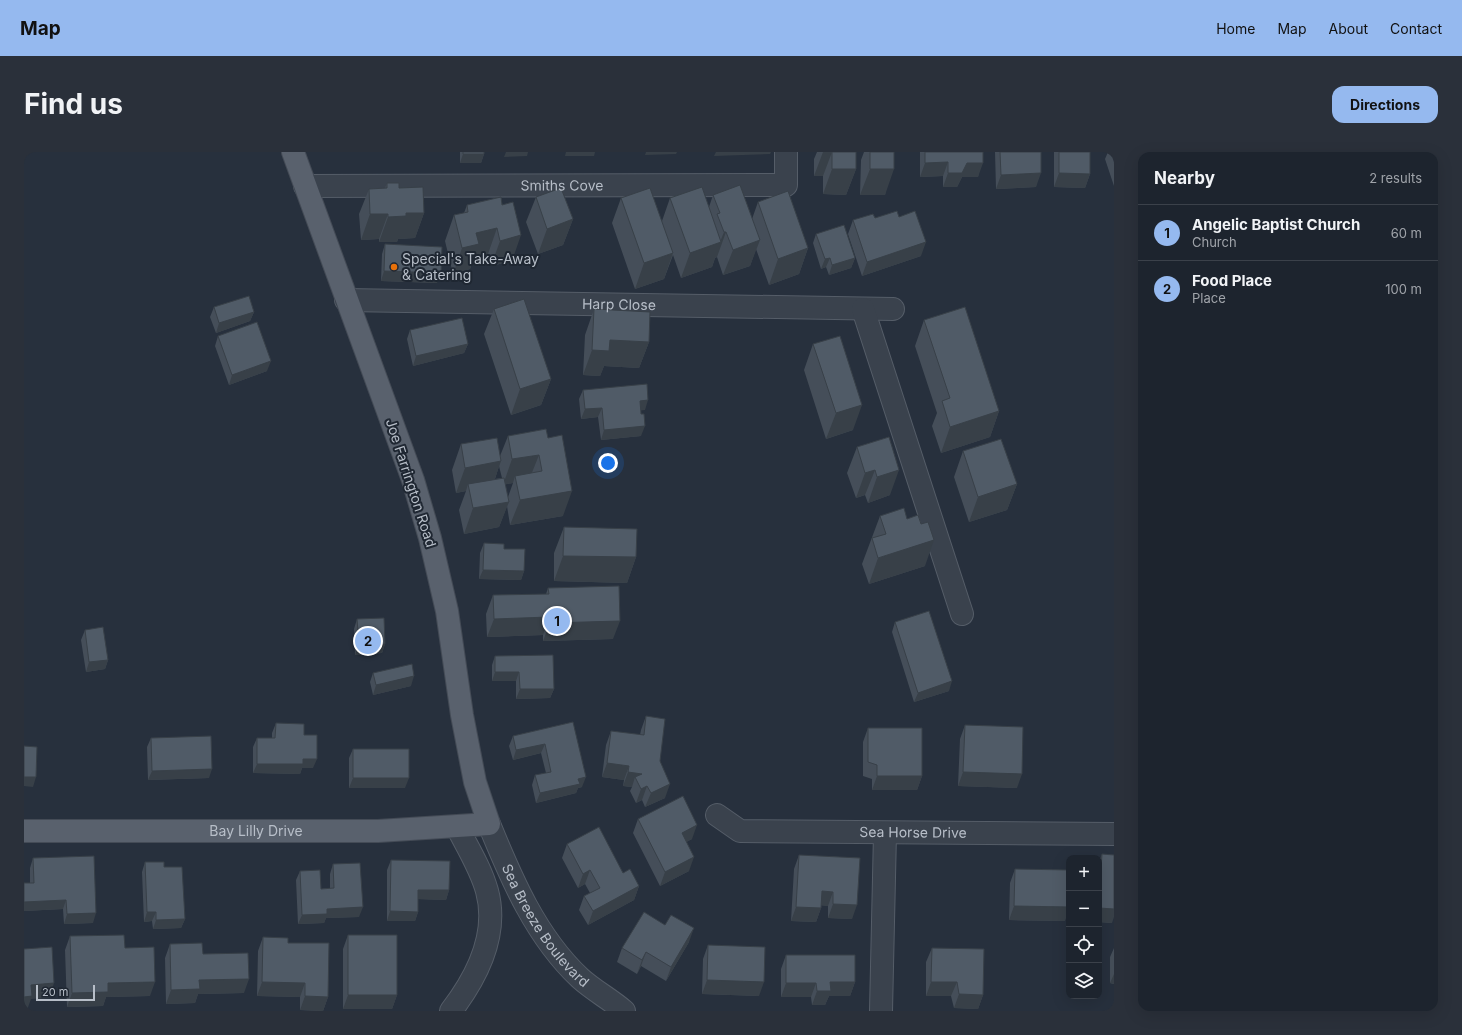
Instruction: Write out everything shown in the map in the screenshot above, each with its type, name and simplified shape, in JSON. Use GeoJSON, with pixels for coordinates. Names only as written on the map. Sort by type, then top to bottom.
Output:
{"type":"FeatureCollection","features":[{"type":"Feature","properties":{"kind":"main road","name":"Joe Farrington Road"},"geometry":{"type":"LineString","coordinates":[[293,152],[413,480],[430,538],[447,611],[462,715],[474,782],[489,824]]}},
{"type":"Feature","properties":{"kind":"main road","name":"Bay Lilly Drive"},"geometry":{"type":"LineString","coordinates":[[24,831],[378,831],[489,824]]}},
{"type":"Feature","properties":{"kind":"street","name":"Smiths Cove"},"geometry":{"type":"LineString","coordinates":[[305,186],[786,185],[786,152]]}},
{"type":"Feature","properties":{"kind":"street","name":"Harp Close"},"geometry":{"type":"LineString","coordinates":[[346,300],[893,309]]}},
{"type":"Feature","properties":{"kind":"street"},"geometry":{"type":"LineString","coordinates":[[863,309],[962,614]]}},
{"type":"Feature","properties":{"kind":"street","name":"Sea Horse Drive"},"geometry":{"type":"LineString","coordinates":[[717,815],[740,831],[1114,834]]}},
{"type":"Feature","properties":{"kind":"street","name":"Sea Breeze Boulevard"},"geometry":{"type":"LineString","coordinates":[[489,824],[522,898],[535,921],[556,950],[579,977],[624,1011]]}},
{"type":"Feature","properties":{"kind":"street","name":"Sea Breeze Boulevard"},"geometry":{"type":"LineString","coordinates":[[452,1011],[468,989],[482,957],[489,935],[490,905],[475,862],[457,827]]}},
{"type":"Feature","properties":{"kind":"street"},"geometry":{"type":"LineString","coordinates":[[881,1011],[885,833]]}},
{"type":"Feature","properties":{"kind":"street"},"geometry":{"type":"LineString","coordinates":[[490,905],[522,898]]}},
{"type":"Feature","properties":{"kind":"building"},"geometry":{"type":"Polygon","coordinates":[[[463,152],[484,152],[484,154],[463,154],[463,152]]]}},
{"type":"Feature","properties":{"kind":"building"},"geometry":{"type":"Polygon","coordinates":[[[832,152],[856,152],[856,169],[832,169],[832,152]]]}},
{"type":"Feature","properties":{"kind":"building"},"geometry":{"type":"Polygon","coordinates":[[[870,152],[894,152],[894,169],[870,169],[870,152]]]}},
{"type":"Feature","properties":{"kind":"building"},"geometry":{"type":"Polygon","coordinates":[[[925,152],[983,152],[983,163],[967,163],[962,173],[948,173],[948,162],[925,163],[925,152]]]}},
{"type":"Feature","properties":{"kind":"building"},"geometry":{"type":"Polygon","coordinates":[[[1000,152],[1041,152],[1041,173],[1001,175],[1000,152]]]}},
{"type":"Feature","properties":{"kind":"building"},"geometry":{"type":"Polygon","coordinates":[[[1059,152],[1090,152],[1090,174],[1059,173],[1059,152]]]}},
{"type":"Feature","properties":{"kind":"building"},"geometry":{"type":"Polygon","coordinates":[[[387,183],[399,183],[399,188],[423,187],[424,213],[406,213],[406,216],[388,217],[388,214],[370,214],[369,189],[387,188],[387,183]]]}},
{"type":"Feature","properties":{"kind":"building"},"geometry":{"type":"Polygon","coordinates":[[[740,185],[760,240],[733,250],[717,214],[720,213],[713,195],[740,185]]]}},
{"type":"Feature","properties":{"kind":"building"},"geometry":{"type":"Polygon","coordinates":[[[702,187],[721,242],[690,253],[670,198],[702,187]]]}},
{"type":"Feature","properties":{"kind":"building"},"geometry":{"type":"Polygon","coordinates":[[[561,188],[573,219],[547,229],[536,197],[561,188]]]}},
{"type":"Feature","properties":{"kind":"building"},"geometry":{"type":"Polygon","coordinates":[[[650,188],[673,253],[644,263],[621,198],[650,188]]]}},
{"type":"Feature","properties":{"kind":"building"},"geometry":{"type":"Polygon","coordinates":[[[788,191],[808,248],[778,259],[758,202],[788,191]]]}},
{"type":"Feature","properties":{"kind":"building"},"geometry":{"type":"Polygon","coordinates":[[[501,197],[502,205],[513,202],[521,235],[500,241],[497,228],[476,233],[479,244],[462,248],[454,215],[468,212],[467,205],[501,197]]]}},
{"type":"Feature","properties":{"kind":"building"},"geometry":{"type":"Polygon","coordinates":[[[897,211],[899,217],[915,211],[926,242],[867,262],[853,220],[873,214],[875,218],[897,211]]]}},
{"type":"Feature","properties":{"kind":"building"},"geometry":{"type":"Polygon","coordinates":[[[844,225],[855,258],[832,265],[830,258],[825,259],[816,234],[844,225]]]}},
{"type":"Feature","properties":{"kind":"building"},"geometry":{"type":"Polygon","coordinates":[[[385,244],[442,247],[441,273],[384,271],[385,244]]]}},
{"type":"Feature","properties":{"kind":"building"},"geometry":{"type":"Polygon","coordinates":[[[249,296],[254,312],[219,323],[214,307],[249,296]]]}},
{"type":"Feature","properties":{"kind":"building"},"geometry":{"type":"Polygon","coordinates":[[[524,299],[551,379],[520,389],[494,309],[524,299]]]}},
{"type":"Feature","properties":{"kind":"building"},"geometry":{"type":"Polygon","coordinates":[[[965,307],[999,411],[950,427],[942,401],[950,398],[924,320],[965,307]]]}},
{"type":"Feature","properties":{"kind":"building"},"geometry":{"type":"Polygon","coordinates":[[[594,309],[650,312],[649,342],[610,340],[609,351],[592,350],[594,309]]]}},
{"type":"Feature","properties":{"kind":"building"},"geometry":{"type":"Polygon","coordinates":[[[462,318],[468,344],[416,356],[410,330],[462,318]]]}},
{"type":"Feature","properties":{"kind":"building"},"geometry":{"type":"Polygon","coordinates":[[[257,322],[271,361],[232,375],[218,336],[257,322]]]}},
{"type":"Feature","properties":{"kind":"building"},"geometry":{"type":"Polygon","coordinates":[[[840,336],[862,405],[836,413],[813,344],[840,336]]]}},
{"type":"Feature","properties":{"kind":"building"},"geometry":{"type":"Polygon","coordinates":[[[647,384],[648,400],[640,401],[641,414],[644,414],[645,426],[604,430],[602,408],[585,409],[583,390],[647,384]]]}},
{"type":"Feature","properties":{"kind":"building"},"geometry":{"type":"Polygon","coordinates":[[[546,429],[548,438],[562,435],[572,491],[520,500],[515,476],[542,471],[539,455],[512,459],[508,436],[546,429]]]}},
{"type":"Feature","properties":{"kind":"building"},"geometry":{"type":"Polygon","coordinates":[[[889,437],[899,470],[877,477],[875,470],[865,473],[857,447],[889,437]]]}},
{"type":"Feature","properties":{"kind":"building"},"geometry":{"type":"Polygon","coordinates":[[[497,438],[501,461],[465,468],[461,444],[497,438]]]}},
{"type":"Feature","properties":{"kind":"building"},"geometry":{"type":"Polygon","coordinates":[[[1001,439],[1017,484],[978,497],[963,451],[1001,439]]]}},
{"type":"Feature","properties":{"kind":"building"},"geometry":{"type":"Polygon","coordinates":[[[504,478],[509,502],[473,508],[468,484],[504,478]]]}},
{"type":"Feature","properties":{"kind":"building"},"geometry":{"type":"Polygon","coordinates":[[[904,508],[907,519],[918,515],[921,524],[928,522],[934,540],[878,558],[872,538],[886,534],[880,516],[904,508]]]}},
{"type":"Feature","properties":{"kind":"building"},"geometry":{"type":"Polygon","coordinates":[[[564,527],[637,529],[636,557],[563,556],[564,527]]]}},
{"type":"Feature","properties":{"kind":"building"},"geometry":{"type":"Polygon","coordinates":[[[484,543],[504,544],[504,549],[525,549],[524,571],[483,570],[484,543]]]}},
{"type":"Feature","properties":{"kind":"building"},"geometry":{"type":"Polygon","coordinates":[[[619,586],[620,621],[550,623],[549,617],[494,619],[493,595],[549,594],[548,588],[619,586]]]}},
{"type":"Feature","properties":{"kind":"building"},"geometry":{"type":"Polygon","coordinates":[[[929,611],[952,681],[918,693],[895,622],[929,611]]]}},
{"type":"Feature","properties":{"kind":"building"},"geometry":{"type":"Polygon","coordinates":[[[384,618],[385,644],[359,645],[357,619],[384,618]]]}},
{"type":"Feature","properties":{"kind":"building"},"geometry":{"type":"Polygon","coordinates":[[[103,627],[108,660],[89,662],[85,630],[103,627]]]}},
{"type":"Feature","properties":{"kind":"building"},"geometry":{"type":"Polygon","coordinates":[[[553,655],[554,689],[520,689],[519,672],[495,672],[495,656],[553,655]]]}},
{"type":"Feature","properties":{"kind":"building"},"geometry":{"type":"Polygon","coordinates":[[[412,664],[414,676],[376,685],[373,673],[412,664]]]}},
{"type":"Feature","properties":{"kind":"building"},"geometry":{"type":"Polygon","coordinates":[[[646,716],[665,719],[660,761],[670,784],[651,793],[647,786],[641,789],[635,777],[642,774],[628,772],[629,766],[607,763],[611,731],[644,735],[646,716]]]}},
{"type":"Feature","properties":{"kind":"building"},"geometry":{"type":"Polygon","coordinates":[[[573,722],[586,777],[578,779],[580,784],[540,793],[535,775],[551,772],[545,744],[516,750],[513,736],[573,722]]]}},
{"type":"Feature","properties":{"kind":"building"},"geometry":{"type":"Polygon","coordinates":[[[276,723],[304,724],[304,735],[317,735],[317,759],[303,759],[303,764],[257,764],[257,738],[275,738],[276,723]]]}},
{"type":"Feature","properties":{"kind":"building"},"geometry":{"type":"Polygon","coordinates":[[[965,725],[1023,727],[1022,774],[963,772],[965,725]]]}},
{"type":"Feature","properties":{"kind":"building"},"geometry":{"type":"Polygon","coordinates":[[[868,728],[922,728],[922,776],[877,776],[877,765],[868,762],[868,728]]]}},
{"type":"Feature","properties":{"kind":"building"},"geometry":{"type":"Polygon","coordinates":[[[211,736],[212,769],[152,771],[151,738],[211,736]]]}},
{"type":"Feature","properties":{"kind":"building"},"geometry":{"type":"Polygon","coordinates":[[[24,746],[37,747],[36,777],[24,777],[24,746]]]}},
{"type":"Feature","properties":{"kind":"building"},"geometry":{"type":"Polygon","coordinates":[[[353,749],[409,749],[409,778],[353,778],[353,749]]]}},
{"type":"Feature","properties":{"kind":"building"},"geometry":{"type":"Polygon","coordinates":[[[683,796],[697,825],[682,833],[694,857],[665,872],[638,819],[683,796]]]}},
{"type":"Feature","properties":{"kind":"building"},"geometry":{"type":"Polygon","coordinates":[[[599,827],[623,873],[630,869],[639,886],[593,911],[584,896],[600,888],[590,870],[583,874],[567,844],[599,827]]]}},
{"type":"Feature","properties":{"kind":"building"},"geometry":{"type":"Polygon","coordinates":[[[799,855],[860,858],[857,905],[833,904],[833,892],[822,891],[821,908],[796,907],[799,855]]]}},
{"type":"Feature","properties":{"kind":"building"},"geometry":{"type":"Polygon","coordinates":[[[1102,855],[1114,855],[1114,909],[1102,908],[1102,855]]]}},
{"type":"Feature","properties":{"kind":"building"},"geometry":{"type":"Polygon","coordinates":[[[94,856],[96,913],[67,914],[66,900],[24,902],[24,883],[34,883],[33,858],[94,856]]]}},
{"type":"Feature","properties":{"kind":"building"},"geometry":{"type":"Polygon","coordinates":[[[391,860],[450,861],[449,890],[418,890],[418,912],[390,911],[391,860]]]}},
{"type":"Feature","properties":{"kind":"building"},"geometry":{"type":"Polygon","coordinates":[[[145,862],[164,862],[164,867],[182,867],[185,919],[156,920],[156,912],[147,912],[145,862]]]}},
{"type":"Feature","properties":{"kind":"building"},"geometry":{"type":"Polygon","coordinates":[[[360,863],[363,907],[327,909],[327,914],[302,915],[300,871],[320,870],[321,889],[334,888],[333,864],[360,863]]]}},
{"type":"Feature","properties":{"kind":"building"},"geometry":{"type":"Polygon","coordinates":[[[1015,869],[1066,870],[1066,907],[1014,906],[1015,869]]]}},
{"type":"Feature","properties":{"kind":"building"},"geometry":{"type":"Polygon","coordinates":[[[644,912],[665,925],[671,915],[694,928],[671,967],[646,952],[642,960],[622,948],[644,912]]]}},
{"type":"Feature","properties":{"kind":"building"},"geometry":{"type":"Polygon","coordinates":[[[124,935],[125,948],[154,947],[155,982],[108,983],[108,992],[72,993],[70,936],[124,935]]]}},
{"type":"Feature","properties":{"kind":"building"},"geometry":{"type":"Polygon","coordinates":[[[348,935],[397,935],[397,995],[348,995],[348,935]]]}},
{"type":"Feature","properties":{"kind":"building"},"geometry":{"type":"Polygon","coordinates":[[[263,937],[288,938],[288,943],[329,943],[328,997],[305,996],[305,983],[262,982],[263,937]]]}},
{"type":"Feature","properties":{"kind":"building"},"geometry":{"type":"Polygon","coordinates":[[[202,943],[203,954],[248,953],[249,979],[199,980],[200,989],[171,990],[170,944],[202,943]]]}},
{"type":"Feature","properties":{"kind":"building"},"geometry":{"type":"Polygon","coordinates":[[[708,945],[765,947],[764,982],[707,980],[708,945]]]}},
{"type":"Feature","properties":{"kind":"building"},"geometry":{"type":"Polygon","coordinates":[[[52,947],[54,983],[31,985],[32,996],[24,997],[24,949],[52,947]]]}},
{"type":"Feature","properties":{"kind":"building"},"geometry":{"type":"Polygon","coordinates":[[[932,948],[984,949],[983,995],[959,994],[957,982],[931,982],[932,948]]]}},
{"type":"Feature","properties":{"kind":"building"},"geometry":{"type":"Polygon","coordinates":[[[786,955],[855,955],[855,982],[830,982],[831,991],[817,991],[816,983],[786,983],[786,955]]]}},
{"type":"Feature","properties":{"kind":"place","name":"Special's Take-Away & Catering"},"geometry":{"type":"Point","coordinates":[394,267]}},
{"type":"Feature","properties":{"kind":"place","name":"Angelic Baptist Church"},"geometry":{"type":"Point","coordinates":[557,621]}},
{"type":"Feature","properties":{"kind":"place","name":"Food Place"},"geometry":{"type":"Point","coordinates":[368,641]}}]}
